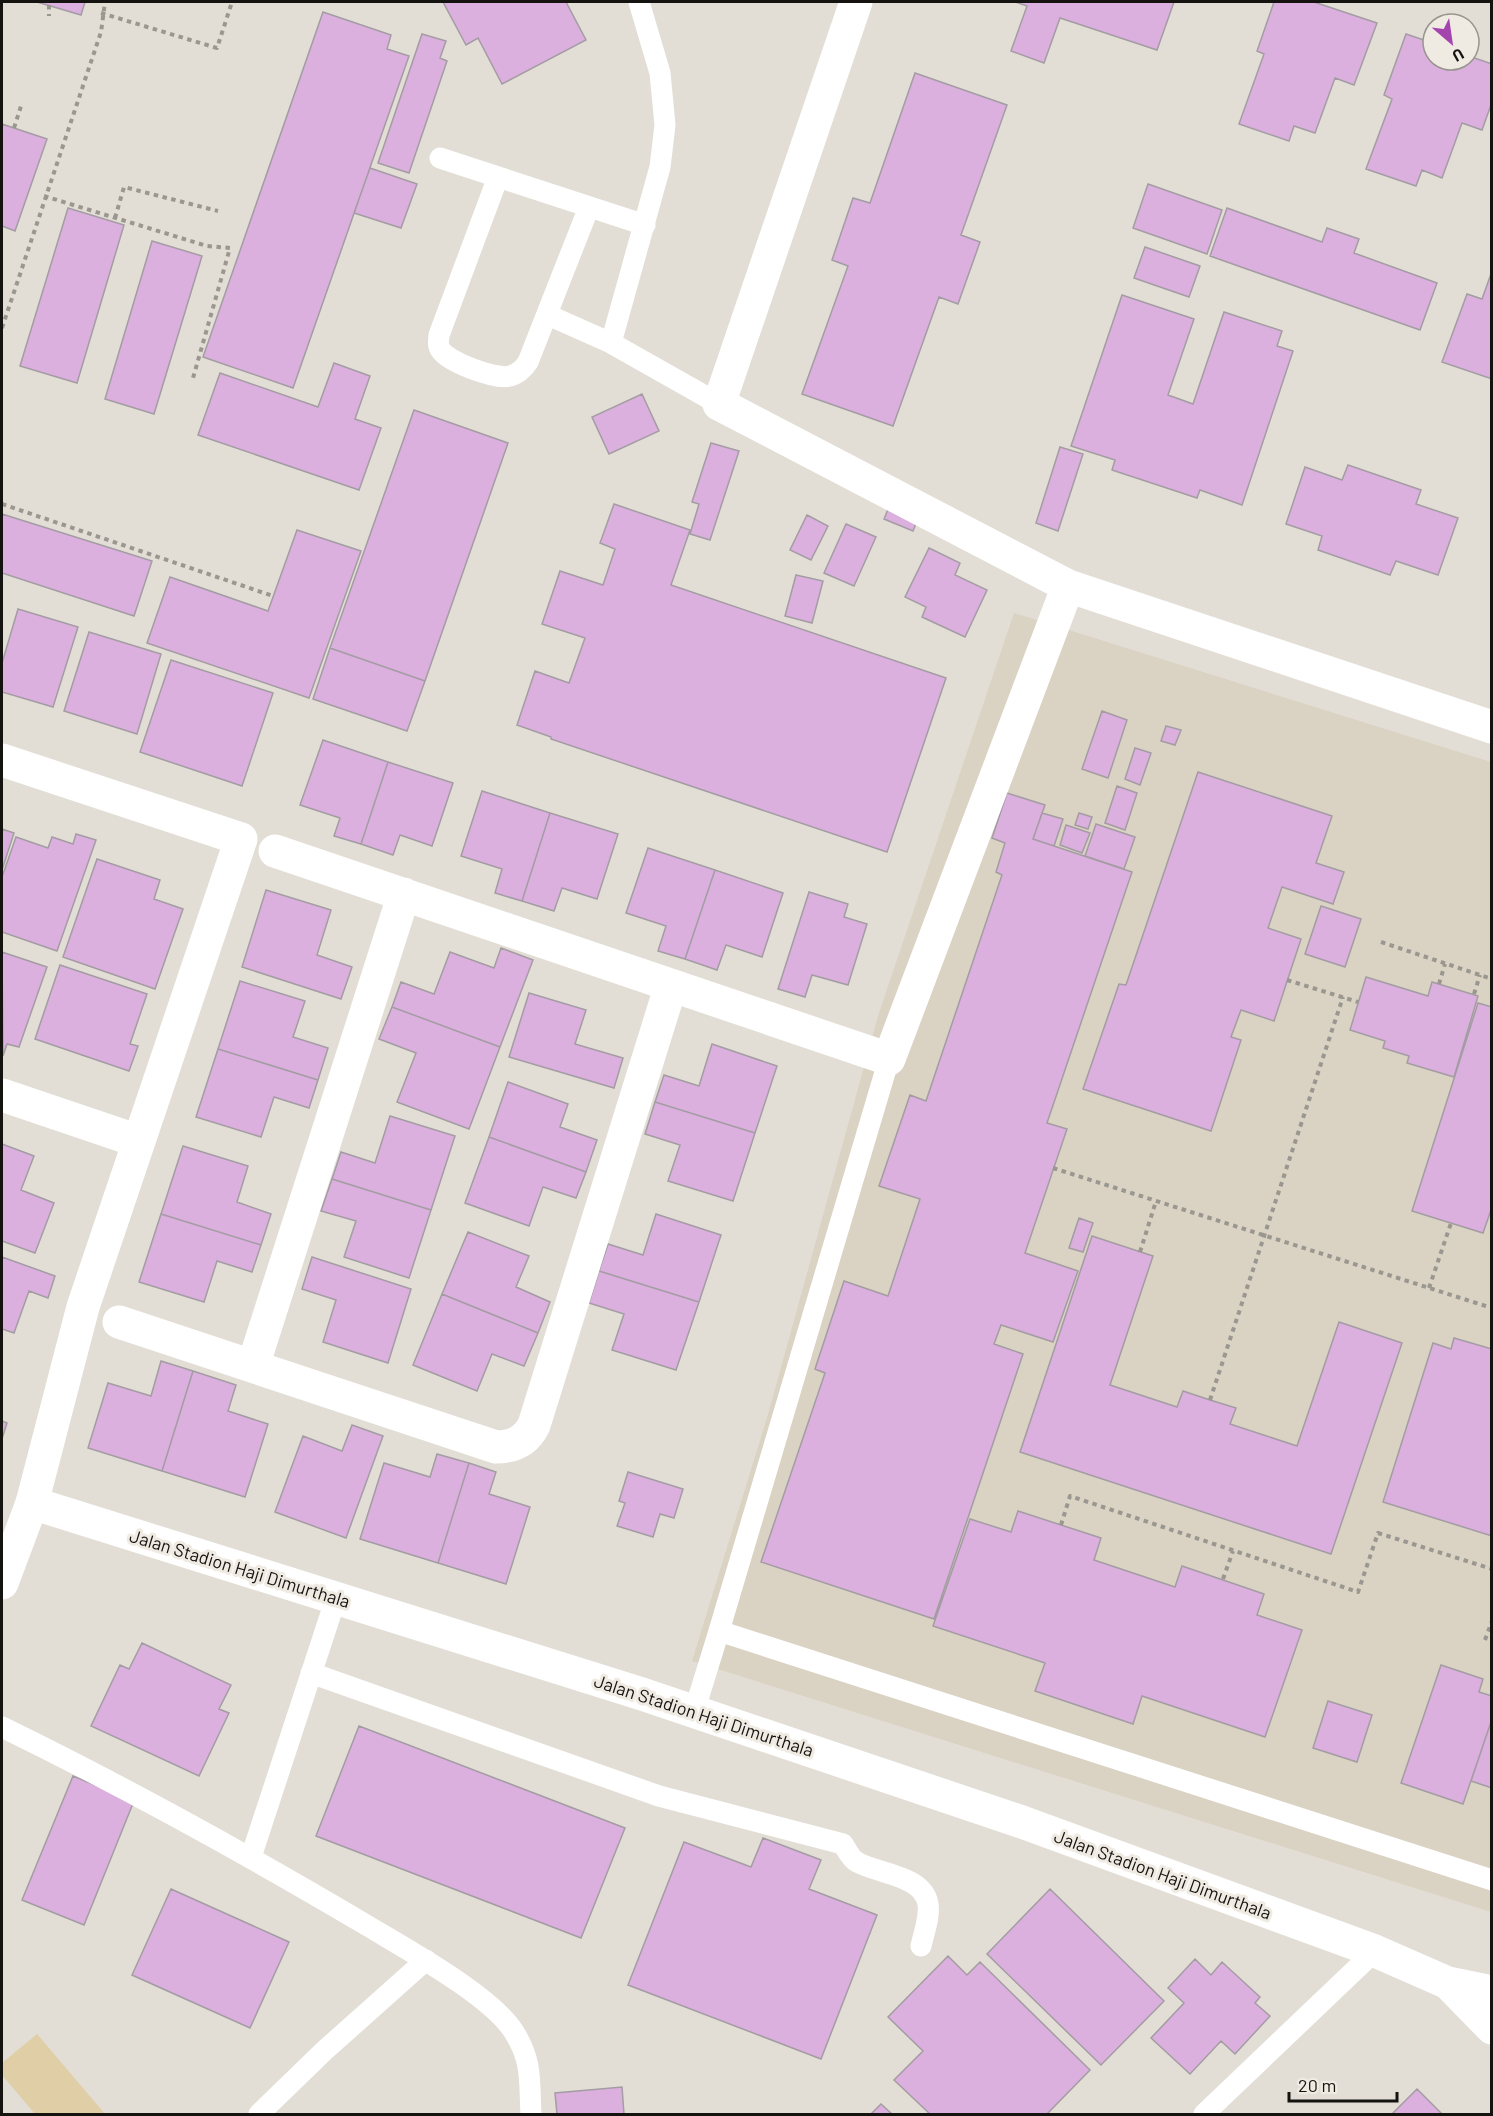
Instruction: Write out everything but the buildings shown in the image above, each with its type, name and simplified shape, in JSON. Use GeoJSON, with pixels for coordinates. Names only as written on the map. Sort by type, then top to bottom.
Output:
{"type":"FeatureCollection","features":[{"type":"Feature","properties":{"kind":"street"},"geometry":{"type":"LineString","coordinates":[[856,2],[719,404],[1068,585],[1491,727]]}},
{"type":"Feature","properties":{"kind":"street"},"geometry":{"type":"LineString","coordinates":[[275,851],[889,1059],[1068,585]]}},
{"type":"Feature","properties":{"kind":"street"},"geometry":{"type":"LineString","coordinates":[[2,760],[241,839],[83,1307],[32,1503],[2,1583]]}},
{"type":"Feature","properties":{"kind":"street"},"geometry":{"type":"LineString","coordinates":[[253,1366],[404,894]]}},
{"type":"Feature","properties":{"kind":"street"},"geometry":{"type":"LineString","coordinates":[[119,1322],[496,1447],[515,1446],[530,1433],[671,985]]}},
{"type":"Feature","properties":{"kind":"street"},"geometry":{"type":"LineString","coordinates":[[2,1095],[138,1141]]}},
{"type":"Feature","properties":{"kind":"street","name":"Jalan Stadion Haji Dimurthala"},"geometry":{"type":"LineString","coordinates":[[32,1503],[694,1712],[1022,1822],[1375,1951],[1448,1983],[1491,1992]]}},
{"type":"Feature","properties":{"kind":"street","name":"Jalan Stadion Haji Dimurthala"},"geometry":{"type":"LineString","coordinates":[[1448,1983],[1491,2028]]}},
{"type":"Feature","properties":{"kind":"lane"},"geometry":{"type":"LineString","coordinates":[[611,343],[660,166],[665,125],[660,73],[639,2]]}},
{"type":"Feature","properties":{"kind":"lane"},"geometry":{"type":"LineString","coordinates":[[440,158],[645,225]]}},
{"type":"Feature","properties":{"kind":"lane"},"geometry":{"type":"LineString","coordinates":[[498,177],[439,335],[440,351],[451,361],[502,378],[512,376],[528,362],[589,207]]}},
{"type":"Feature","properties":{"kind":"lane"},"geometry":{"type":"LineString","coordinates":[[548,315],[611,343],[719,404]]}},
{"type":"Feature","properties":{"kind":"lane"},"geometry":{"type":"LineString","coordinates":[[694,1712],[889,1059]]}},
{"type":"Feature","properties":{"kind":"lane"},"geometry":{"type":"LineString","coordinates":[[251,1857],[336,1598]]}},
{"type":"Feature","properties":{"kind":"lane"},"geometry":{"type":"LineString","coordinates":[[719,1631],[1491,1880]]}},
{"type":"Feature","properties":{"kind":"lane"},"geometry":{"type":"LineString","coordinates":[[311,1673],[659,1796],[843,1844],[855,1862],[883,1871],[920,1890],[928,1902],[928,1917],[921,1946]]}},
{"type":"Feature","properties":{"kind":"lane"},"geometry":{"type":"LineString","coordinates":[[2,1727],[113,1781],[251,1857],[426,1960],[491,2007],[513,2030],[530,2067],[531,2115]]}},
{"type":"Feature","properties":{"kind":"lane"},"geometry":{"type":"LineString","coordinates":[[1204,2115],[1375,1951]]}},
{"type":"Feature","properties":{"kind":"lane"},"geometry":{"type":"LineString","coordinates":[[259,2115],[324,2051],[426,1960]]}},
{"type":"Feature","properties":{"kind":"path"},"geometry":{"type":"LineString","coordinates":[[2,328],[44,196],[73,119],[101,32],[101,13],[105,2]]}},
{"type":"Feature","properties":{"kind":"path"},"geometry":{"type":"LineString","coordinates":[[101,13],[217,48],[232,2]]}},
{"type":"Feature","properties":{"kind":"path"},"geometry":{"type":"LineString","coordinates":[[49,5],[49,16]]}},
{"type":"Feature","properties":{"kind":"path"},"geometry":{"type":"LineString","coordinates":[[14,128],[21,103]]}},
{"type":"Feature","properties":{"kind":"path"},"geometry":{"type":"LineString","coordinates":[[114,218],[124,186],[218,211]]}},
{"type":"Feature","properties":{"kind":"path"},"geometry":{"type":"LineString","coordinates":[[44,196],[207,246],[230,248],[193,378]]}},
{"type":"Feature","properties":{"kind":"path"},"geometry":{"type":"LineString","coordinates":[[2,504],[273,596]]}},
{"type":"Feature","properties":{"kind":"path"},"geometry":{"type":"LineString","coordinates":[[92,543],[99,537]]}},
{"type":"Feature","properties":{"kind":"path"},"geometry":{"type":"LineString","coordinates":[[1381,942],[1491,979]]}},
{"type":"Feature","properties":{"kind":"path"},"geometry":{"type":"LineString","coordinates":[[1439,984],[1445,964]]}},
{"type":"Feature","properties":{"kind":"path"},"geometry":{"type":"LineString","coordinates":[[1474,994],[1479,975]]}},
{"type":"Feature","properties":{"kind":"path"},"geometry":{"type":"LineString","coordinates":[[1287,980],[1358,1002]]}},
{"type":"Feature","properties":{"kind":"path"},"geometry":{"type":"LineString","coordinates":[[1210,1400],[1343,997]]}},
{"type":"Feature","properties":{"kind":"path"},"geometry":{"type":"LineString","coordinates":[[1053,1168],[1491,1308]]}},
{"type":"Feature","properties":{"kind":"path"},"geometry":{"type":"LineString","coordinates":[[1140,1252],[1156,1201]]}},
{"type":"Feature","properties":{"kind":"path"},"geometry":{"type":"LineString","coordinates":[[1429,1288],[1451,1223]]}},
{"type":"Feature","properties":{"kind":"path"},"geometry":{"type":"LineString","coordinates":[[1060,1525],[1070,1496],[1358,1592],[1378,1533],[1491,1569]]}},
{"type":"Feature","properties":{"kind":"path"},"geometry":{"type":"LineString","coordinates":[[1222,1579],[1233,1551]]}},
{"type":"Feature","properties":{"kind":"path"},"geometry":{"type":"LineString","coordinates":[[1485,1640],[1491,1621]]}},
{"type":"Feature","properties":{"kind":"shaded area"},"geometry":{"type":"Polygon","coordinates":[[[1014,613],[1491,762],[1491,1912],[692,1661],[769,1411],[878,1016],[1014,613]]]}},
{"type":"Feature","properties":{"kind":"shaded area"},"geometry":{"type":"Polygon","coordinates":[[[37,2034],[105,2114],[35,2114],[2,2075],[2,2063],[37,2034]]]}}]}
